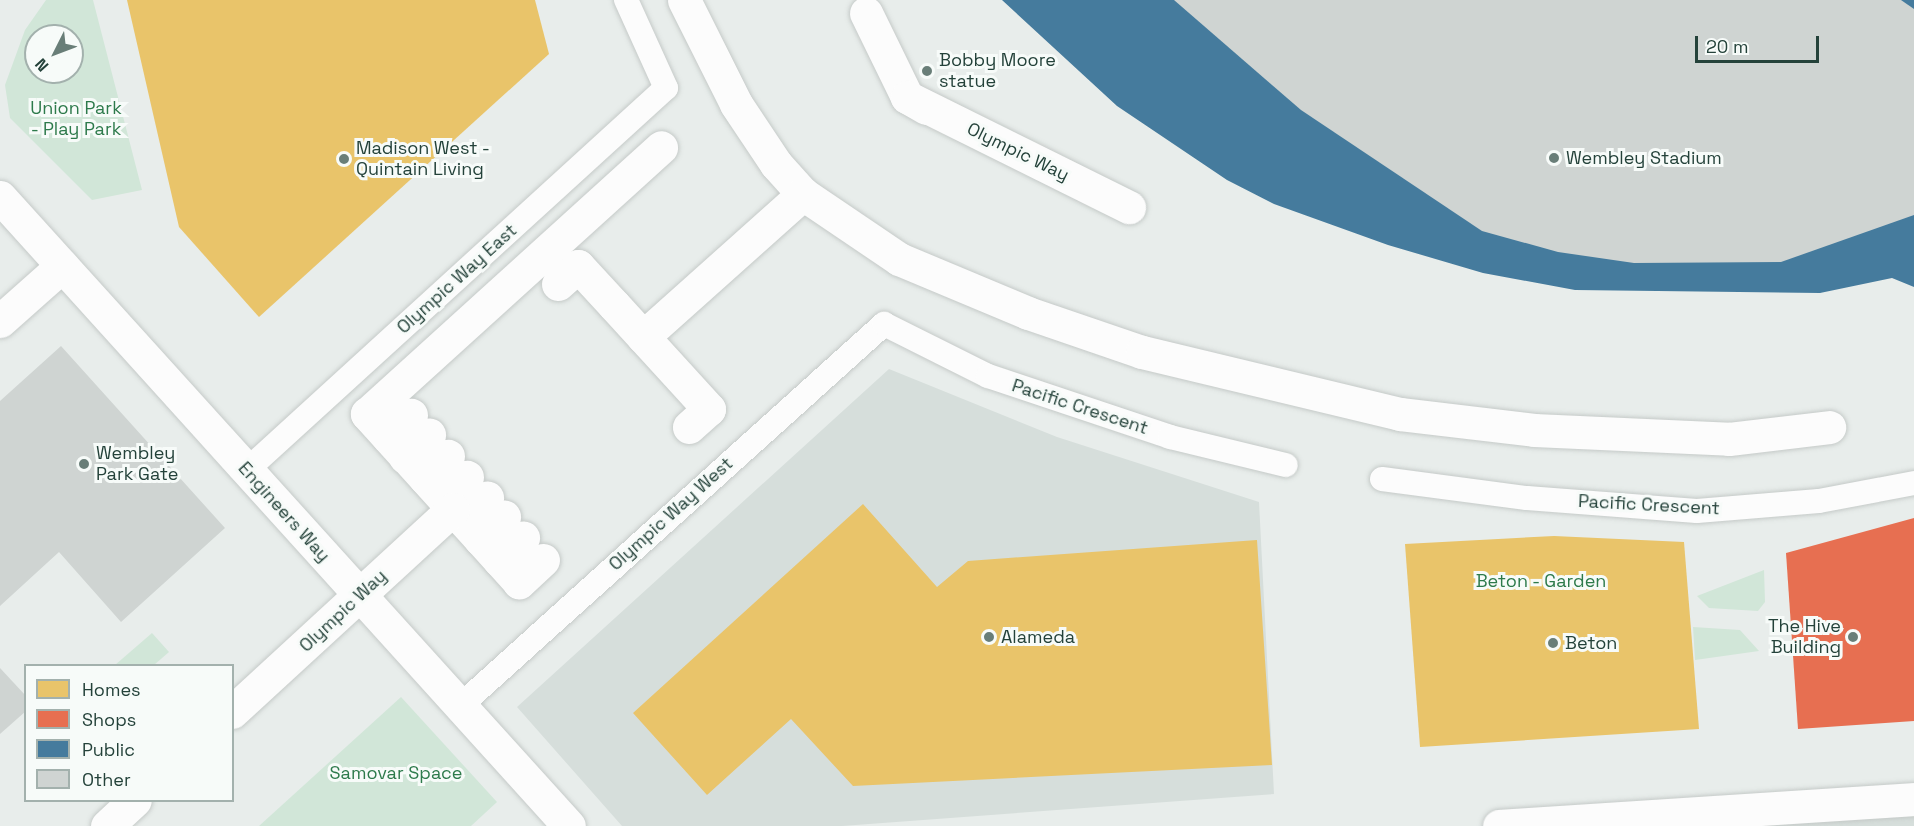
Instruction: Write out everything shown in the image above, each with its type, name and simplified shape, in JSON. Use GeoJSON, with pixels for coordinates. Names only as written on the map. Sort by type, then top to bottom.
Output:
{"type":"FeatureCollection","features":[{"type":"Feature","properties":{"kind":"street"},"geometry":{"type":"LineString","coordinates":[[684,0],[736,104],[776,164],[803,194],[899,259],[1028,313],[1142,352],[1303,393],[1400,414],[1582,434],[1729,439],[1829,427]]}},
{"type":"Feature","properties":{"kind":"street"},"geometry":{"type":"LineString","coordinates":[[866,13],[907,97]]}},
{"type":"Feature","properties":{"kind":"street","name":"Olympic Way"},"geometry":{"type":"LineString","coordinates":[[907,97],[996,148]]}},
{"type":"Feature","properties":{"kind":"street","name":"Olympic Way"},"geometry":{"type":"LineString","coordinates":[[907,97],[1129,207]]}},
{"type":"Feature","properties":{"kind":"street","name":"Olympic Way"},"geometry":{"type":"LineString","coordinates":[[234,710],[361,595],[461,494],[367,414],[661,147]]}},
{"type":"Feature","properties":{"kind":"street"},"geometry":{"type":"LineString","coordinates":[[632,346],[803,194]]}},
{"type":"Feature","properties":{"kind":"street","name":"Engineers Way"},"geometry":{"type":"LineString","coordinates":[[0,197],[569,826]]}},
{"type":"Feature","properties":{"kind":"street"},"geometry":{"type":"LineString","coordinates":[[0,321],[62,266]]}},
{"type":"Feature","properties":{"kind":"street"},"geometry":{"type":"LineString","coordinates":[[1499,826],[1914,800]]}},
{"type":"Feature","properties":{"kind":"street"},"geometry":{"type":"LineString","coordinates":[[107,826],[134,802]]}},
{"type":"Feature","properties":{"kind":"lane","name":"Olympic Way East"},"geometry":{"type":"LineString","coordinates":[[247,470],[666,88],[626,0]]}},
{"type":"Feature","properties":{"kind":"lane","name":"Pacific Crescent"},"geometry":{"type":"LineString","coordinates":[[884,324],[988,376],[1170,437],[1286,465]]}},
{"type":"Feature","properties":{"kind":"lane","name":"Olympic Way West"},"geometry":{"type":"LineString","coordinates":[[460,706],[884,324]]}},
{"type":"Feature","properties":{"kind":"lane","name":"Pacific Crescent"},"geometry":{"type":"LineString","coordinates":[[1382,479],[1527,498],[1697,511],[1819,501],[1914,483]]}},
{"type":"Feature","properties":{"kind":"shaded area"},"geometry":{"type":"Polygon","coordinates":[[[889,369],[1057,437],[1259,502],[1274,794],[842,826],[622,826],[517,707],[889,369]]]}},
{"type":"Feature","properties":{"kind":"shaded area"},"geometry":{"type":"Polygon","coordinates":[[[1914,801],[1914,826],[1524,826],[1914,801]]]}},
{"type":"Feature","properties":{"kind":"green space","name":"Union Park - Play Park"},"geometry":{"type":"Polygon","coordinates":[[[46,0],[93,0],[142,190],[92,200],[10,118],[5,85],[24,33],[24,84],[84,84],[84,24],[29,24],[46,0]]]}},
{"type":"Feature","properties":{"kind":"green space"},"geometry":{"type":"Polygon","coordinates":[[[1764,570],[1765,602],[1758,611],[1709,608],[1697,596],[1764,570]]]}},
{"type":"Feature","properties":{"kind":"green space"},"geometry":{"type":"Polygon","coordinates":[[[1693,627],[1740,630],[1759,651],[1695,660],[1693,627]]]}},
{"type":"Feature","properties":{"kind":"green space"},"geometry":{"type":"Polygon","coordinates":[[[152,633],[169,652],[155,664],[116,664],[152,633]]]}},
{"type":"Feature","properties":{"kind":"green space","name":"Samovar Space"},"geometry":{"type":"Polygon","coordinates":[[[401,697],[497,802],[471,826],[259,826],[401,697]]]}},
{"type":"Feature","properties":{"kind":"building: Homes"},"geometry":{"type":"Polygon","coordinates":[[[127,0],[535,0],[549,54],[259,317],[179,227],[127,0]]]}},
{"type":"Feature","properties":{"kind":"building: Homes","name":"Alameda"},"geometry":{"type":"Polygon","coordinates":[[[863,504],[937,587],[968,561],[1257,540],[1272,765],[853,786],[791,719],[707,795],[633,713],[863,504]]]}},
{"type":"Feature","properties":{"kind":"building: Homes","name":"Beton"},"geometry":{"type":"Polygon","coordinates":[[[1554,536],[1684,542],[1699,729],[1420,747],[1405,544],[1554,536]]]}},
{"type":"Feature","properties":{"kind":"building: Shops","name":"The Hive Building"},"geometry":{"type":"Polygon","coordinates":[[[1914,518],[1914,721],[1798,729],[1786,553],[1914,518]]]}},
{"type":"Feature","properties":{"kind":"building: Public","name":"Wembley Stadium"},"geometry":{"type":"Polygon","coordinates":[[[1002,0],[1914,0],[1914,287],[1892,278],[1820,293],[1575,290],[1483,273],[1388,245],[1274,204],[1227,180],[1117,106],[1002,0]]]}},
{"type":"Feature","properties":{"kind":"building: Other","name":"Wembley Stadium"},"geometry":{"type":"Polygon","coordinates":[[[1174,0],[1901,0],[1914,9],[1914,215],[1781,262],[1634,263],[1558,252],[1482,231],[1301,110],[1174,0]]]}},
{"type":"Feature","properties":{"kind":"building: Other","name":"Wembley Park Gate"},"geometry":{"type":"Polygon","coordinates":[[[61,346],[225,528],[121,622],[59,552],[0,606],[0,401],[61,346]]]}},
{"type":"Feature","properties":{"kind":"building: Other"},"geometry":{"type":"Polygon","coordinates":[[[0,668],[24,694],[24,713],[0,734],[0,668]]]}},
{"type":"Feature","properties":{"kind":"place","name":"Bobby Moore statue"},"geometry":{"type":"Point","coordinates":[927,71]}},
{"type":"Feature","properties":{"kind":"place","name":"Wembley Stadium"},"geometry":{"type":"Point","coordinates":[1554,158]}},
{"type":"Feature","properties":{"kind":"place","name":"Madison West - Quintain Living"},"geometry":{"type":"Point","coordinates":[344,159]}},
{"type":"Feature","properties":{"kind":"place","name":"Wembley Park Gate"},"geometry":{"type":"Point","coordinates":[84,464]}},
{"type":"Feature","properties":{"kind":"place","name":"Alameda"},"geometry":{"type":"Point","coordinates":[989,637]}},
{"type":"Feature","properties":{"kind":"place","name":"The Hive Building"},"geometry":{"type":"Point","coordinates":[1853,637]}},
{"type":"Feature","properties":{"kind":"place","name":"Beton"},"geometry":{"type":"Point","coordinates":[1553,643]}},
{"type":"Feature","properties":{"kind":"park label","name":"Beton - Garden"},"geometry":{"type":"Point","coordinates":[1541,581]}}]}
